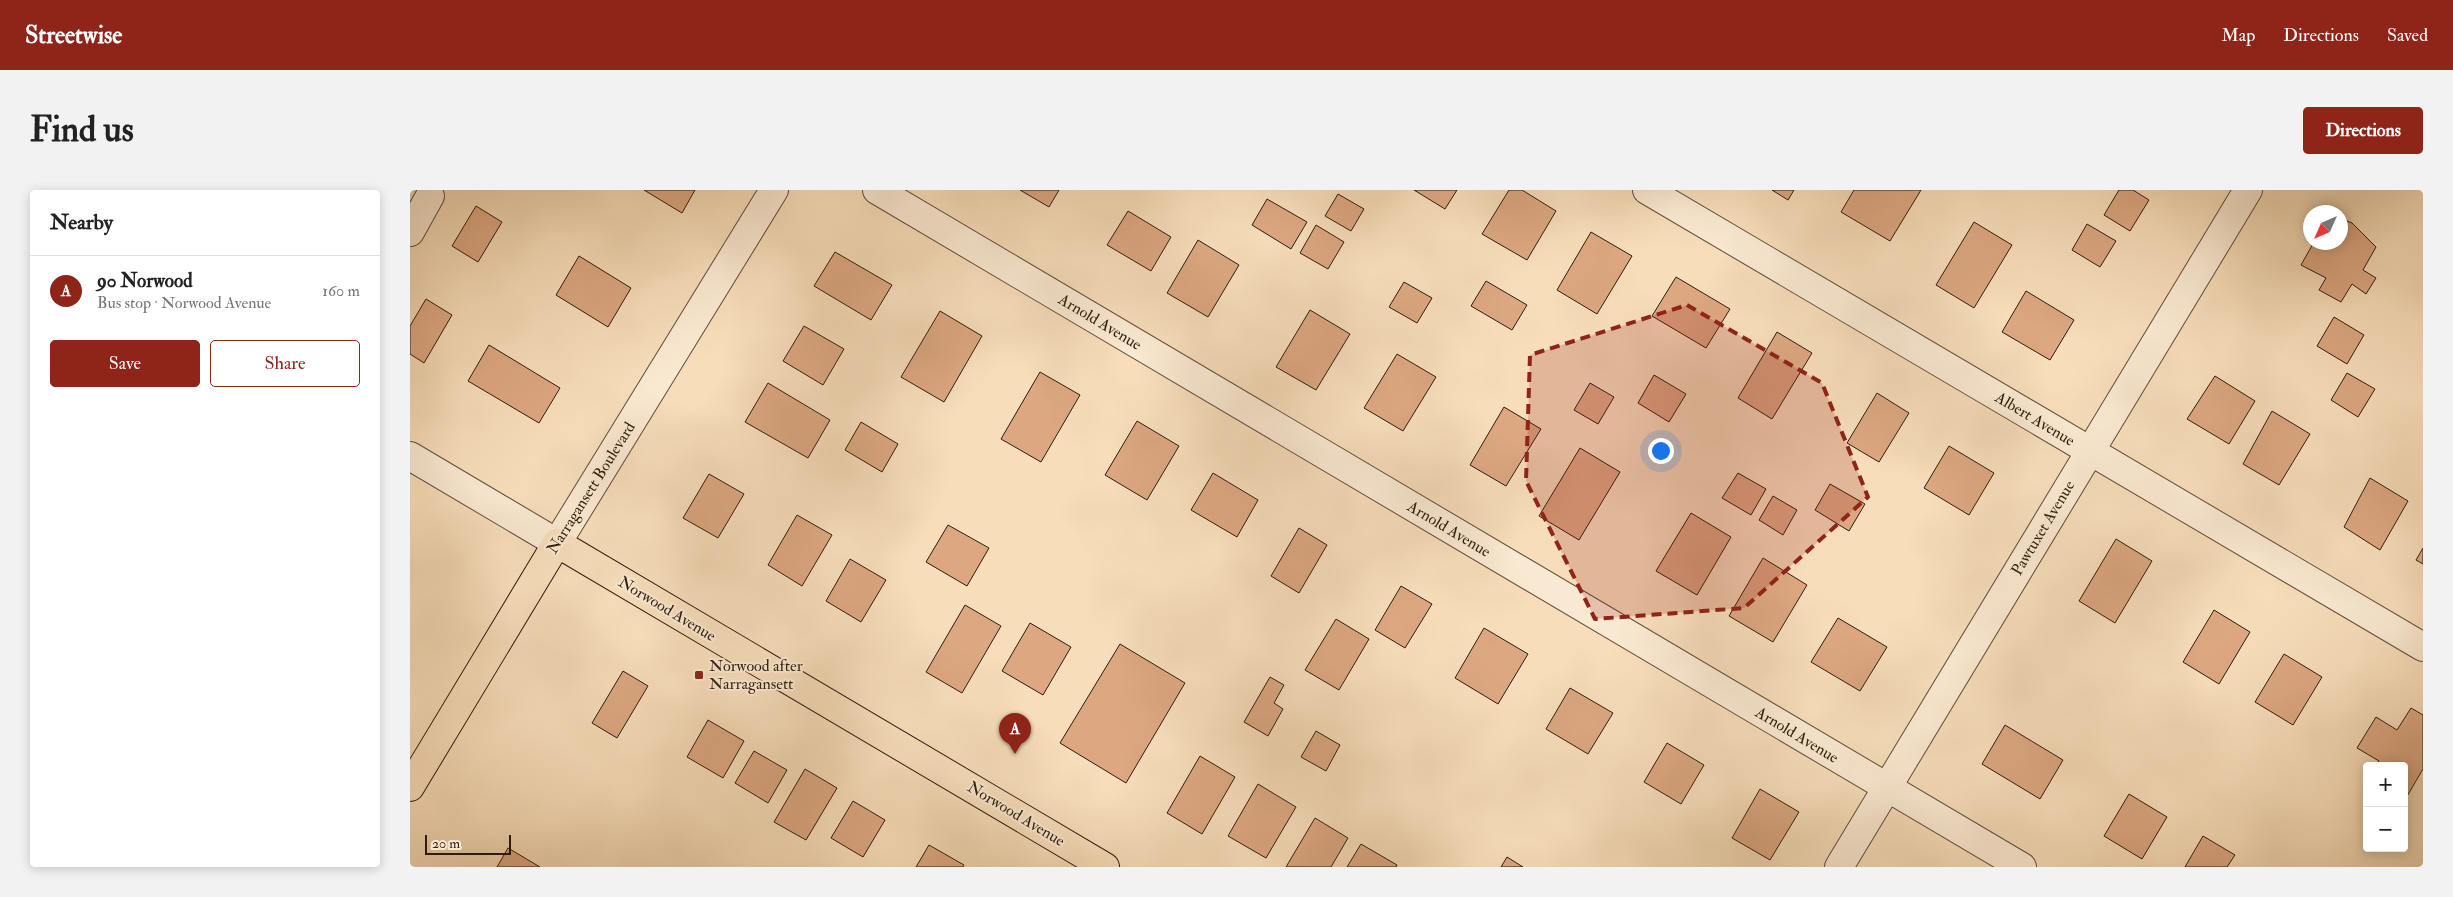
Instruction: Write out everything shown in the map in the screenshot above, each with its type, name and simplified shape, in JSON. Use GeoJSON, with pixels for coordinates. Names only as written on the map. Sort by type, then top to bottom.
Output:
{"type":"FeatureCollection","features":[{"type":"Feature","properties":{"kind":"main road","name":"Narragansett Boulevard"},"geometry":{"type":"LineString","coordinates":[[410,787],[557,543]]}},
{"type":"Feature","properties":{"kind":"main road","name":"Norwood Avenue"},"geometry":{"type":"LineString","coordinates":[[557,543],[1105,867]]}},
{"type":"Feature","properties":{"kind":"street","name":"Narragansett Boulevard"},"geometry":{"type":"LineString","coordinates":[[557,543],[774,190]]}},
{"type":"Feature","properties":{"kind":"street","name":"Arnold Avenue"},"geometry":{"type":"LineString","coordinates":[[877,190],[2022,867]]}},
{"type":"Feature","properties":{"kind":"street","name":"Albert Avenue"},"geometry":{"type":"LineString","coordinates":[[1647,190],[2423,647]]}},
{"type":"Feature","properties":{"kind":"street","name":"Pawtuxet Avenue"},"geometry":{"type":"LineString","coordinates":[[1839,867],[2248,190]]}},
{"type":"Feature","properties":{"kind":"street"},"geometry":{"type":"LineString","coordinates":[[410,232],[430,196]]}},
{"type":"Feature","properties":{"kind":"street","name":"Norwood Avenue"},"geometry":{"type":"LineString","coordinates":[[410,456],[557,543]]}},
{"type":"Feature","properties":{"kind":"highlighted area"},"geometry":{"type":"Polygon","coordinates":[[[1687,305],[1822,383],[1868,497],[1744,608],[1595,619],[1526,481],[1530,355],[1687,305]]]}},
{"type":"Feature","properties":{"kind":"building"},"geometry":{"type":"Polygon","coordinates":[[[644,190],[695,190],[682,213],[644,190]]]}},
{"type":"Feature","properties":{"kind":"building"},"geometry":{"type":"Polygon","coordinates":[[[1020,190],[1059,190],[1049,207],[1020,190]]]}},
{"type":"Feature","properties":{"kind":"building"},"geometry":{"type":"Polygon","coordinates":[[[1414,190],[1457,190],[1445,209],[1414,190]]]}},
{"type":"Feature","properties":{"kind":"building"},"geometry":{"type":"Polygon","coordinates":[[[1509,190],[1522,190],[1556,211],[1527,260],[1482,234],[1509,190]]]}},
{"type":"Feature","properties":{"kind":"building"},"geometry":{"type":"Polygon","coordinates":[[[1772,190],[1794,190],[1788,200],[1772,190]]]}},
{"type":"Feature","properties":{"kind":"building"},"geometry":{"type":"Polygon","coordinates":[[[1854,190],[1921,190],[1890,241],[1841,212],[1854,190]]]}},
{"type":"Feature","properties":{"kind":"building"},"geometry":{"type":"Polygon","coordinates":[[[2119,190],[2133,190],[2149,200],[2130,231],[2104,215],[2119,190]]]}},
{"type":"Feature","properties":{"kind":"building"},"geometry":{"type":"Polygon","coordinates":[[[1338,194],[1364,209],[1351,231],[1325,216],[1338,194]]]}},
{"type":"Feature","properties":{"kind":"building"},"geometry":{"type":"Polygon","coordinates":[[[1267,199],[1307,222],[1291,249],[1252,225],[1267,199]]]}},
{"type":"Feature","properties":{"kind":"building"},"geometry":{"type":"Polygon","coordinates":[[[476,206],[502,222],[478,262],[452,246],[476,206]]]}},
{"type":"Feature","properties":{"kind":"building"},"geometry":{"type":"Polygon","coordinates":[[[1128,211],[1171,237],[1151,271],[1107,245],[1128,211]]]}},
{"type":"Feature","properties":{"kind":"building"},"geometry":{"type":"Polygon","coordinates":[[[2348,221],[2376,247],[2363,270],[2376,278],[2366,294],[2352,284],[2341,302],[2319,290],[2326,278],[2301,265],[2309,250],[2348,250],[2348,221]]]}},
{"type":"Feature","properties":{"kind":"building"},"geometry":{"type":"Polygon","coordinates":[[[1974,222],[2012,245],[1974,308],[1936,285],[1974,222]]]}},
{"type":"Feature","properties":{"kind":"building"},"geometry":{"type":"Polygon","coordinates":[[[2087,224],[2116,241],[2100,267],[2072,250],[2087,224]]]}},
{"type":"Feature","properties":{"kind":"building"},"geometry":{"type":"Polygon","coordinates":[[[1316,225],[1344,242],[1328,269],[1300,253],[1316,225]]]}},
{"type":"Feature","properties":{"kind":"building"},"geometry":{"type":"Polygon","coordinates":[[[1591,232],[1632,256],[1597,314],[1557,290],[1591,232]]]}},
{"type":"Feature","properties":{"kind":"building"},"geometry":{"type":"Polygon","coordinates":[[[1198,240],[1239,265],[1208,317],[1167,293],[1198,240]]]}},
{"type":"Feature","properties":{"kind":"building"},"geometry":{"type":"Polygon","coordinates":[[[835,252],[892,285],[871,320],[814,286],[835,252]]]}},
{"type":"Feature","properties":{"kind":"building"},"geometry":{"type":"Polygon","coordinates":[[[579,256],[631,288],[608,327],[556,295],[579,256]]]}},
{"type":"Feature","properties":{"kind":"building"},"geometry":{"type":"Polygon","coordinates":[[[1676,277],[1730,309],[1706,348],[1652,316],[1676,277]]]}},
{"type":"Feature","properties":{"kind":"building"},"geometry":{"type":"Polygon","coordinates":[[[1486,281],[1527,305],[1512,330],[1471,306],[1486,281]]]}},
{"type":"Feature","properties":{"kind":"building"},"geometry":{"type":"Polygon","coordinates":[[[1404,282],[1432,298],[1417,323],[1389,307],[1404,282]]]}},
{"type":"Feature","properties":{"kind":"building"},"geometry":{"type":"Polygon","coordinates":[[[2026,291],[2074,320],[2050,360],[2002,332],[2026,291]]]}},
{"type":"Feature","properties":{"kind":"building"},"geometry":{"type":"Polygon","coordinates":[[[426,299],[452,315],[424,363],[410,354],[410,326],[426,299]]]}},
{"type":"Feature","properties":{"kind":"building"},"geometry":{"type":"Polygon","coordinates":[[[1310,310],[1350,334],[1316,390],[1276,367],[1310,310]]]}},
{"type":"Feature","properties":{"kind":"building"},"geometry":{"type":"Polygon","coordinates":[[[940,311],[982,336],[944,402],[901,377],[940,311]]]}},
{"type":"Feature","properties":{"kind":"building"},"geometry":{"type":"Polygon","coordinates":[[[2334,317],[2364,335],[2347,364],[2317,346],[2334,317]]]}},
{"type":"Feature","properties":{"kind":"building"},"geometry":{"type":"Polygon","coordinates":[[[804,326],[844,349],[823,385],[783,361],[804,326]]]}},
{"type":"Feature","properties":{"kind":"building"},"geometry":{"type":"Polygon","coordinates":[[[1777,332],[1812,353],[1772,419],[1738,398],[1777,332]]]}},
{"type":"Feature","properties":{"kind":"building"},"geometry":{"type":"Polygon","coordinates":[[[489,345],[560,388],[539,423],[468,381],[489,345]]]}},
{"type":"Feature","properties":{"kind":"building"},"geometry":{"type":"Polygon","coordinates":[[[1397,354],[1436,377],[1403,431],[1364,408],[1397,354]]]}},
{"type":"Feature","properties":{"kind":"building"},"geometry":{"type":"Polygon","coordinates":[[[1040,372],[1080,395],[1041,462],[1001,439],[1040,372]]]}},
{"type":"Feature","properties":{"kind":"building"},"geometry":{"type":"Polygon","coordinates":[[[2347,373],[2375,389],[2358,417],[2331,400],[2347,373]]]}},
{"type":"Feature","properties":{"kind":"building"},"geometry":{"type":"Polygon","coordinates":[[[1654,375],[1686,394],[1669,422],[1638,403],[1654,375]]]}},
{"type":"Feature","properties":{"kind":"building"},"geometry":{"type":"Polygon","coordinates":[[[2215,376],[2255,401],[2229,444],[2187,419],[2215,376]]]}},
{"type":"Feature","properties":{"kind":"building"},"geometry":{"type":"Polygon","coordinates":[[[768,383],[830,420],[808,458],[745,422],[768,383]]]}},
{"type":"Feature","properties":{"kind":"building"},"geometry":{"type":"Polygon","coordinates":[[[1590,383],[1614,397],[1598,424],[1574,410],[1590,383]]]}},
{"type":"Feature","properties":{"kind":"building"},"geometry":{"type":"Polygon","coordinates":[[[1877,393],[1909,413],[1879,462],[1847,443],[1877,393]]]}},
{"type":"Feature","properties":{"kind":"building"},"geometry":{"type":"Polygon","coordinates":[[[1504,407],[1541,429],[1506,486],[1470,465],[1504,407]]]}},
{"type":"Feature","properties":{"kind":"building"},"geometry":{"type":"Polygon","coordinates":[[[2272,411],[2310,434],[2279,485],[2243,464],[2272,411]]]}},
{"type":"Feature","properties":{"kind":"building"},"geometry":{"type":"Polygon","coordinates":[[[1137,421],[1179,446],[1147,500],[1105,475],[1137,421]]]}},
{"type":"Feature","properties":{"kind":"building"},"geometry":{"type":"Polygon","coordinates":[[[861,422],[898,444],[882,472],[845,450],[861,422]]]}},
{"type":"Feature","properties":{"kind":"building"},"geometry":{"type":"Polygon","coordinates":[[[1949,446],[1994,473],[1969,515],[1924,488],[1949,446]]]}},
{"type":"Feature","properties":{"kind":"building"},"geometry":{"type":"Polygon","coordinates":[[[1580,448],[1620,472],[1579,540],[1539,516],[1580,448]]]}},
{"type":"Feature","properties":{"kind":"building"},"geometry":{"type":"Polygon","coordinates":[[[1213,473],[1258,500],[1237,537],[1191,510],[1213,473]]]}},
{"type":"Feature","properties":{"kind":"building"},"geometry":{"type":"Polygon","coordinates":[[[1738,473],[1766,489],[1751,515],[1722,498],[1738,473]]]}},
{"type":"Feature","properties":{"kind":"building"},"geometry":{"type":"Polygon","coordinates":[[[709,474],[744,494],[718,538],[683,518],[709,474]]]}},
{"type":"Feature","properties":{"kind":"building"},"geometry":{"type":"Polygon","coordinates":[[[2370,478],[2408,501],[2380,550],[2344,527],[2370,478]]]}},
{"type":"Feature","properties":{"kind":"building"},"geometry":{"type":"Polygon","coordinates":[[[1830,484],[1865,504],[1849,531],[1815,510],[1830,484]]]}},
{"type":"Feature","properties":{"kind":"building"},"geometry":{"type":"Polygon","coordinates":[[[1773,496],[1797,510],[1783,535],[1759,520],[1773,496]]]}},
{"type":"Feature","properties":{"kind":"building"},"geometry":{"type":"Polygon","coordinates":[[[1691,513],[1731,537],[1697,595],[1656,571],[1691,513]]]}},
{"type":"Feature","properties":{"kind":"building"},"geometry":{"type":"Polygon","coordinates":[[[797,515],[832,535],[802,586],[768,565],[797,515]]]}},
{"type":"Feature","properties":{"kind":"building"},"geometry":{"type":"Polygon","coordinates":[[[948,525],[989,548],[967,586],[926,562],[948,525]]]}},
{"type":"Feature","properties":{"kind":"building"},"geometry":{"type":"Polygon","coordinates":[[[1299,528],[1327,545],[1299,593],[1271,576],[1299,528]]]}},
{"type":"Feature","properties":{"kind":"building"},"geometry":{"type":"Polygon","coordinates":[[[2116,539],[2152,561],[2115,623],[2079,601],[2116,539]]]}},
{"type":"Feature","properties":{"kind":"building"},"geometry":{"type":"Polygon","coordinates":[[[2423,548],[2423,564],[2416,560],[2423,548]]]}},
{"type":"Feature","properties":{"kind":"building"},"geometry":{"type":"Polygon","coordinates":[[[1763,558],[1807,585],[1773,642],[1729,616],[1763,558]]]}},
{"type":"Feature","properties":{"kind":"building"},"geometry":{"type":"Polygon","coordinates":[[[850,559],[886,580],[861,622],[826,601],[850,559]]]}},
{"type":"Feature","properties":{"kind":"building"},"geometry":{"type":"Polygon","coordinates":[[[1401,586],[1432,604],[1405,648],[1375,630],[1401,586]]]}},
{"type":"Feature","properties":{"kind":"building"},"geometry":{"type":"Polygon","coordinates":[[[965,605],[1001,626],[962,693],[926,672],[965,605]]]}},
{"type":"Feature","properties":{"kind":"building"},"geometry":{"type":"Polygon","coordinates":[[[2214,610],[2250,632],[2219,684],[2183,662],[2214,610]]]}},
{"type":"Feature","properties":{"kind":"building"},"geometry":{"type":"Polygon","coordinates":[[[1838,618],[1887,647],[1860,691],[1811,662],[1838,618]]]}},
{"type":"Feature","properties":{"kind":"building"},"geometry":{"type":"Polygon","coordinates":[[[1336,619],[1369,639],[1339,690],[1305,670],[1336,619]]]}},
{"type":"Feature","properties":{"kind":"building"},"geometry":{"type":"Polygon","coordinates":[[[1030,623],[1071,647],[1043,695],[1002,671],[1030,623]]]}},
{"type":"Feature","properties":{"kind":"building"},"geometry":{"type":"Polygon","coordinates":[[[1484,628],[1528,654],[1498,704],[1455,678],[1484,628]]]}},
{"type":"Feature","properties":{"kind":"building"},"geometry":{"type":"Polygon","coordinates":[[[1120,644],[1185,683],[1126,783],[1060,743],[1120,644]]]}},
{"type":"Feature","properties":{"kind":"building"},"geometry":{"type":"Polygon","coordinates":[[[2284,654],[2322,677],[2293,725],[2255,702],[2284,654]]]}},
{"type":"Feature","properties":{"kind":"building"},"geometry":{"type":"Polygon","coordinates":[[[623,671],[648,686],[617,738],[592,723],[623,671]]]}},
{"type":"Feature","properties":{"kind":"building"},"geometry":{"type":"Polygon","coordinates":[[[1270,677],[1284,685],[1274,703],[1283,709],[1268,736],[1244,722],[1270,677]]]}},
{"type":"Feature","properties":{"kind":"building"},"geometry":{"type":"Polygon","coordinates":[[[1570,688],[1613,713],[1588,754],[1546,729],[1570,688]]]}},
{"type":"Feature","properties":{"kind":"building"},"geometry":{"type":"Polygon","coordinates":[[[2411,708],[2423,715],[2423,769],[2408,795],[2408,762],[2378,762],[2357,748],[2376,717],[2397,730],[2411,708]]]}},
{"type":"Feature","properties":{"kind":"building"},"geometry":{"type":"Polygon","coordinates":[[[708,720],[744,741],[723,778],[687,757],[708,720]]]}},
{"type":"Feature","properties":{"kind":"building"},"geometry":{"type":"Polygon","coordinates":[[[2005,725],[2063,760],[2040,799],[1982,764],[2005,725]]]}},
{"type":"Feature","properties":{"kind":"building"},"geometry":{"type":"Polygon","coordinates":[[[1316,731],[1340,745],[1326,771],[1301,757],[1316,731]]]}},
{"type":"Feature","properties":{"kind":"building"},"geometry":{"type":"Polygon","coordinates":[[[1667,743],[1704,765],[1681,804],[1644,782],[1667,743]]]}},
{"type":"Feature","properties":{"kind":"building"},"geometry":{"type":"Polygon","coordinates":[[[754,751],[787,770],[768,803],[735,783],[754,751]]]}},
{"type":"Feature","properties":{"kind":"building"},"geometry":{"type":"Polygon","coordinates":[[[1200,756],[1235,777],[1202,834],[1167,813],[1200,756]]]}},
{"type":"Feature","properties":{"kind":"building"},"geometry":{"type":"Polygon","coordinates":[[[805,769],[837,788],[806,840],[774,822],[805,769]]]}},
{"type":"Feature","properties":{"kind":"building"},"geometry":{"type":"Polygon","coordinates":[[[1258,784],[1296,807],[1266,858],[1228,836],[1258,784]]]}},
{"type":"Feature","properties":{"kind":"building"},"geometry":{"type":"Polygon","coordinates":[[[1760,789],[1799,812],[1770,860],[1732,838],[1760,789]]]}},
{"type":"Feature","properties":{"kind":"building"},"geometry":{"type":"Polygon","coordinates":[[[2129,794],[2167,817],[2142,859],[2104,836],[2129,794]]]}},
{"type":"Feature","properties":{"kind":"building"},"geometry":{"type":"Polygon","coordinates":[[[853,801],[885,820],[863,857],[831,838],[853,801]]]}},
{"type":"Feature","properties":{"kind":"building"},"geometry":{"type":"Polygon","coordinates":[[[1315,818],[1348,838],[1331,867],[1286,867],[1315,818]]]}},
{"type":"Feature","properties":{"kind":"building"},"geometry":{"type":"Polygon","coordinates":[[[2203,836],[2235,855],[2227,867],[2185,867],[2203,836]]]}},
{"type":"Feature","properties":{"kind":"building"},"geometry":{"type":"Polygon","coordinates":[[[1361,844],[1397,865],[1396,867],[1347,867],[1361,844]]]}},
{"type":"Feature","properties":{"kind":"building"},"geometry":{"type":"Polygon","coordinates":[[[929,845],[964,865],[963,867],[916,867],[929,845]]]}},
{"type":"Feature","properties":{"kind":"building"},"geometry":{"type":"Polygon","coordinates":[[[508,848],[540,867],[497,867],[508,848]]]}},
{"type":"Feature","properties":{"kind":"building"},"geometry":{"type":"Polygon","coordinates":[[[1507,857],[1523,867],[1501,867],[1507,857]]]}},
{"type":"Feature","properties":{"kind":"place","name":"Norwood after Narragansett"},"geometry":{"type":"Point","coordinates":[699,675]}},
{"type":"Feature","properties":{"kind":"place","name":"90 Norwood"},"geometry":{"type":"Point","coordinates":[1015,754]}}]}
